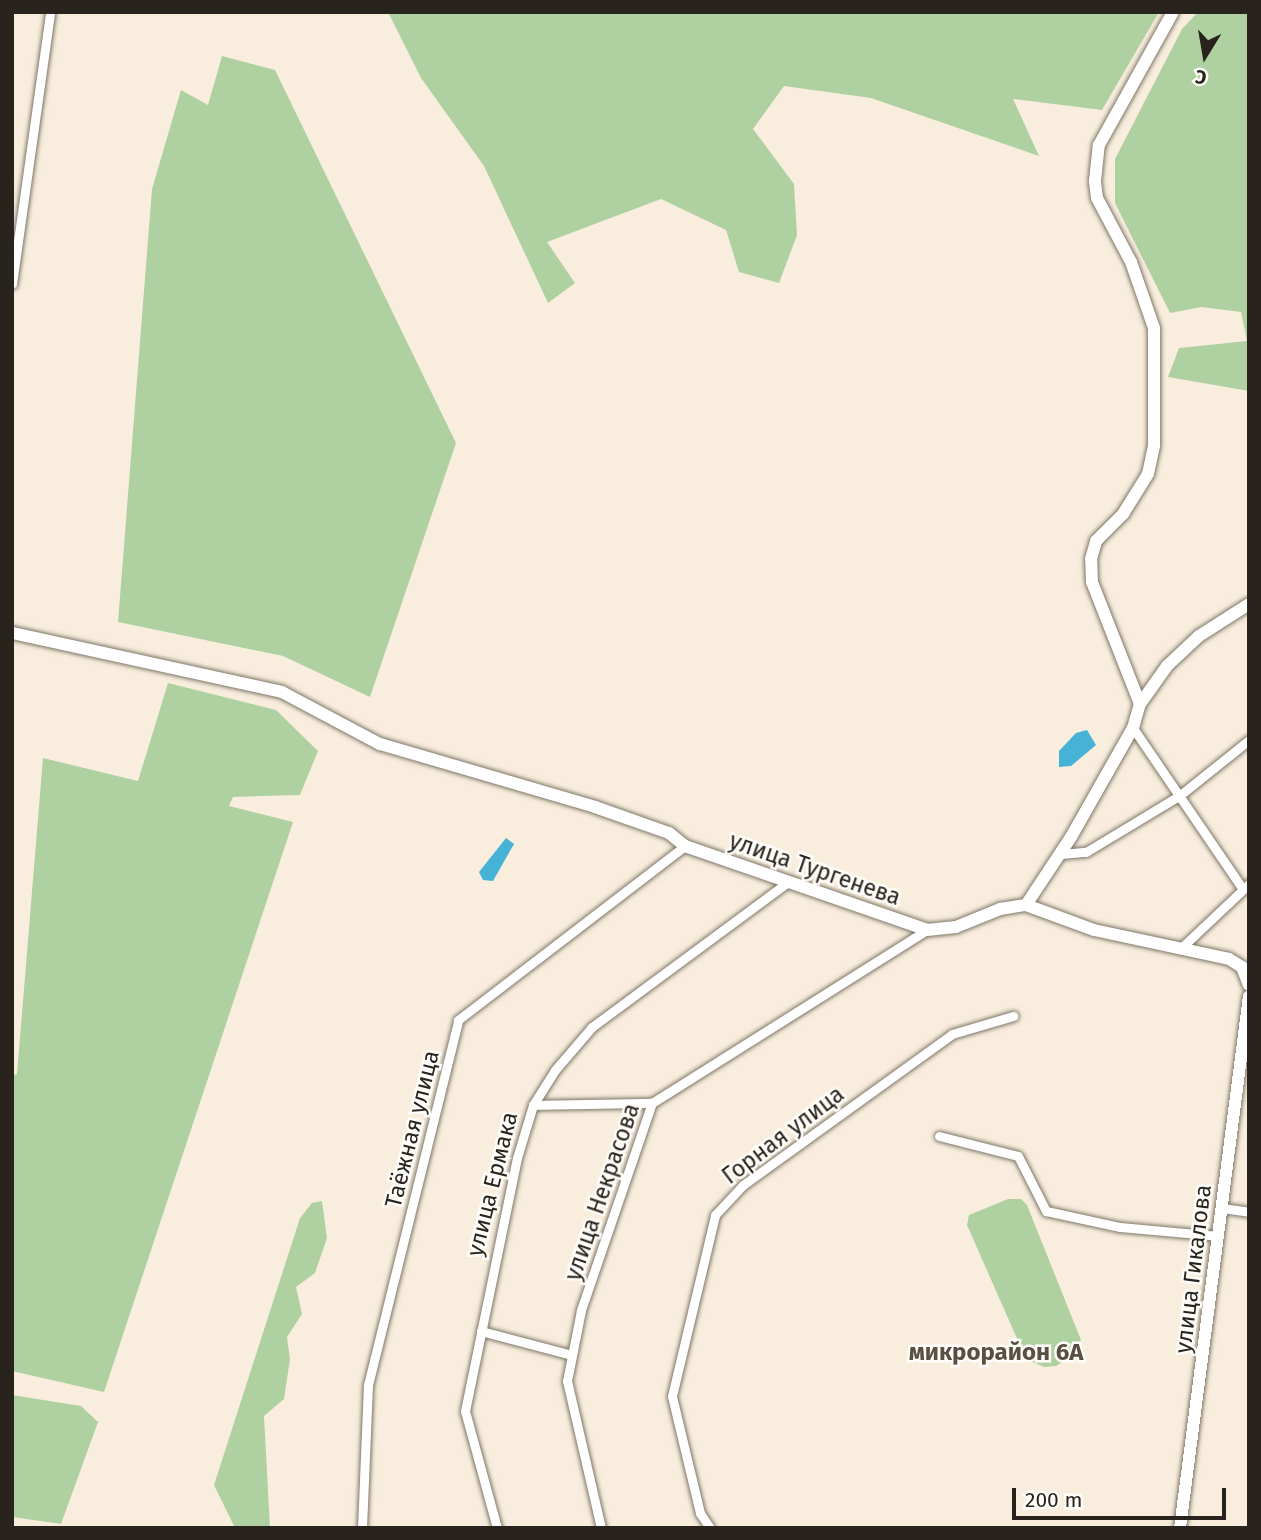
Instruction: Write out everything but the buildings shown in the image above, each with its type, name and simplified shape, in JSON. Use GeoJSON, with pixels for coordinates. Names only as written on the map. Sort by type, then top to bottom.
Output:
{"type":"FeatureCollection","features":[{"type":"Feature","properties":{"kind":"main road"},"geometry":{"type":"LineString","coordinates":[[1140,704],[1092,582],[1091,559],[1096,541],[1123,514],[1148,474],[1154,446],[1154,328],[1131,262],[1097,198],[1095,181],[1099,145],[1173,12]]}},
{"type":"Feature","properties":{"kind":"main road"},"geometry":{"type":"LineString","coordinates":[[1248,978],[1229,959],[1094,930],[1026,905],[1061,854],[1133,728],[1140,704],[1167,666],[1191,644],[1249,604]]}},
{"type":"Feature","properties":{"kind":"main road","name":"улица Тургенева"},"geometry":{"type":"LineString","coordinates":[[12,633],[282,692],[380,744],[595,807],[669,833],[685,846],[791,880],[927,930],[956,927],[1000,909],[1026,905]]}},
{"type":"Feature","properties":{"kind":"main road","name":"улица Гикалова"},"geometry":{"type":"LineString","coordinates":[[1180,1528],[1249,996]]}},
{"type":"Feature","properties":{"kind":"street"},"geometry":{"type":"LineString","coordinates":[[12,284],[50,12]]}},
{"type":"Feature","properties":{"kind":"street"},"geometry":{"type":"LineString","coordinates":[[1133,728],[1246,887],[1180,949]]}},
{"type":"Feature","properties":{"kind":"street"},"geometry":{"type":"LineString","coordinates":[[1061,854],[1086,852],[1179,796],[1249,740]]}},
{"type":"Feature","properties":{"kind":"street","name":"Таёжная улица"},"geometry":{"type":"LineString","coordinates":[[362,1528],[369,1385],[458,1020],[685,846]]}},
{"type":"Feature","properties":{"kind":"street","name":"улица Ермака"},"geometry":{"type":"LineString","coordinates":[[497,1528],[465,1411],[533,1105],[555,1070],[592,1027],[791,880]]}},
{"type":"Feature","properties":{"kind":"street","name":"улица Некрасова"},"geometry":{"type":"LineString","coordinates":[[601,1528],[567,1381],[581,1310],[652,1103],[927,930]]}},
{"type":"Feature","properties":{"kind":"street","name":"Горная улица"},"geometry":{"type":"LineString","coordinates":[[710,1528],[700,1513],[672,1396],[715,1215],[743,1185],[952,1034],[1013,1016]]}},
{"type":"Feature","properties":{"kind":"street"},"geometry":{"type":"LineString","coordinates":[[533,1105],[652,1103]]}},
{"type":"Feature","properties":{"kind":"street"},"geometry":{"type":"LineString","coordinates":[[939,1136],[1018,1156],[1046,1211],[1120,1227],[1218,1236]]}},
{"type":"Feature","properties":{"kind":"street"},"geometry":{"type":"LineString","coordinates":[[1223,1208],[1249,1212]]}},
{"type":"Feature","properties":{"kind":"street"},"geometry":{"type":"LineString","coordinates":[[481,1331],[572,1355]]}},
{"type":"Feature","properties":{"kind":"green space"},"geometry":{"type":"Polygon","coordinates":[[[388,12],[1159,12],[1102,110],[1013,99],[1039,156],[871,98],[784,86],[753,129],[794,184],[797,235],[779,283],[739,272],[726,230],[661,199],[547,242],[575,283],[548,303],[484,166],[421,78],[388,12]]]}},
{"type":"Feature","properties":{"kind":"green space"},"geometry":{"type":"Polygon","coordinates":[[[1198,12],[1249,12],[1249,391],[1168,377],[1179,348],[1247,341],[1241,312],[1201,307],[1170,313],[1115,203],[1115,159],[1182,29],[1198,12]]]}},
{"type":"Feature","properties":{"kind":"green space"},"geometry":{"type":"Polygon","coordinates":[[[222,56],[275,70],[456,443],[370,697],[283,656],[118,622],[152,189],[181,90],[208,105],[222,56]]]}},
{"type":"Feature","properties":{"kind":"green space"},"geometry":{"type":"Polygon","coordinates":[[[168,683],[276,710],[318,751],[300,795],[233,797],[229,806],[293,822],[104,1392],[12,1371],[12,1075],[17,1074],[43,758],[138,781],[168,683]]]}},
{"type":"Feature","properties":{"kind":"green space"},"geometry":{"type":"Polygon","coordinates":[[[1008,1199],[1021,1199],[1027,1205],[1081,1340],[1076,1353],[1056,1366],[1044,1367],[1026,1359],[967,1225],[969,1215],[1008,1199]]]}},
{"type":"Feature","properties":{"kind":"green space"},"geometry":{"type":"Polygon","coordinates":[[[322,1201],[327,1238],[315,1273],[296,1287],[302,1314],[287,1337],[290,1359],[284,1399],[264,1416],[270,1528],[235,1528],[214,1485],[300,1218],[312,1203],[322,1201]]]}},
{"type":"Feature","properties":{"kind":"green space"},"geometry":{"type":"Polygon","coordinates":[[[12,1395],[81,1406],[98,1422],[61,1524],[12,1517],[12,1395]]]}},
{"type":"Feature","properties":{"kind":"water"},"geometry":{"type":"Polygon","coordinates":[[[1087,730],[1096,745],[1071,766],[1059,767],[1059,751],[1076,733],[1087,730]]]}},
{"type":"Feature","properties":{"kind":"water"},"geometry":{"type":"Polygon","coordinates":[[[506,838],[514,844],[493,881],[483,880],[479,872],[506,838]]]}},
{"type":"Feature","properties":{"kind":"district","name":"микрорайон 6А"},"geometry":{"type":"Point","coordinates":[996,1353]}}]}
